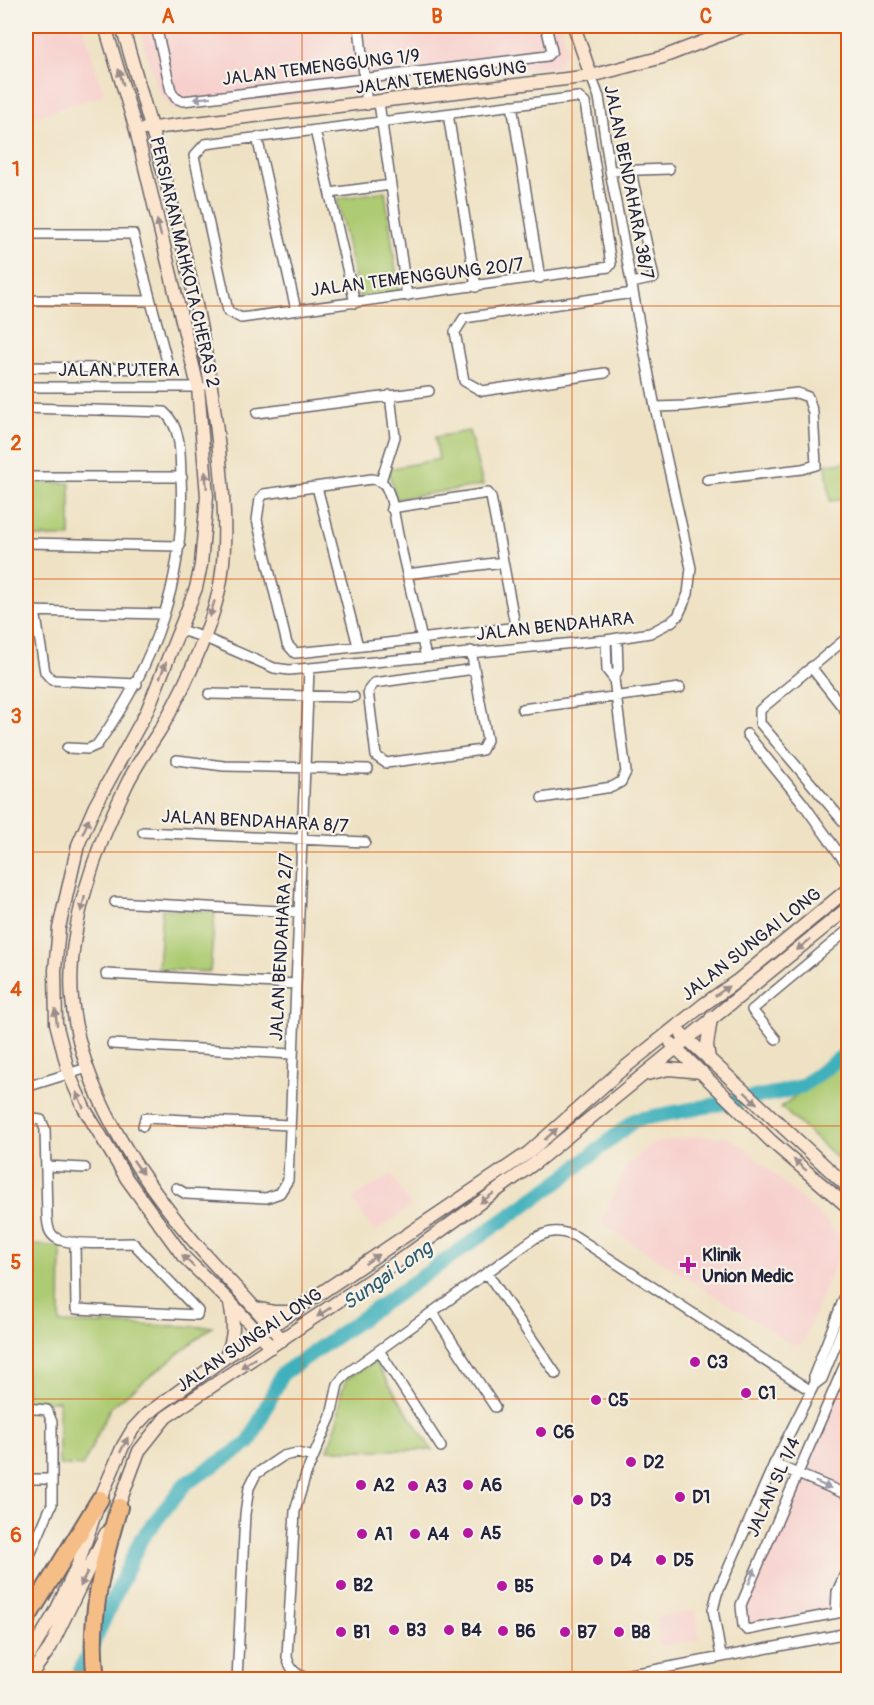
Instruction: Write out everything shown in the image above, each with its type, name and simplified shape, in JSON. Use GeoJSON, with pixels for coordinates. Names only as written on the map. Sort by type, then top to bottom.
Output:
{"type":"FeatureCollection","features":[{"type":"Feature","properties":{"kind":"highway"},"geometry":{"type":"LineString","coordinates":[[26,1620],[100,1499]]}},
{"type":"Feature","properties":{"kind":"highway"},"geometry":{"type":"LineString","coordinates":[[96,1680],[94,1634],[101,1566],[119,1507]]}},
{"type":"Feature","properties":{"kind":"street","name":"PERSIARAN MAHKOTA CHERAS 2"},"geometry":{"type":"LineString","coordinates":[[105,26],[136,130],[198,387],[207,496],[201,565],[196,588],[147,711],[95,806],[78,844],[59,928],[54,1006],[59,1040],[69,1074],[93,1125],[127,1179],[183,1256],[230,1302],[271,1347]]}},
{"type":"Feature","properties":{"kind":"street","name":"PERSIARAN MAHKOTA CHERAS 2"},"geometry":{"type":"LineString","coordinates":[[122,26],[151,128],[206,346],[213,386],[224,507],[223,552],[218,594],[204,637],[165,722],[127,782],[106,828],[89,877],[71,968],[75,1027],[87,1068],[131,1157],[190,1237],[256,1308],[282,1340]]}},
{"type":"Feature","properties":{"kind":"street","name":"JALAN TEMENGGUNG 1/9"},"geometry":{"type":"LineString","coordinates":[[156,26],[171,91],[176,98],[183,100],[546,56],[552,51],[546,26]]}},
{"type":"Feature","properties":{"kind":"street"},"geometry":{"type":"LineString","coordinates":[[359,26],[364,77],[382,122],[407,296]]}},
{"type":"Feature","properties":{"kind":"street"},"geometry":{"type":"LineString","coordinates":[[574,26],[591,76]]}},
{"type":"Feature","properties":{"kind":"street","name":"JALAN TEMENGGUNG"},"geometry":{"type":"LineString","coordinates":[[136,130],[373,104],[591,76],[663,57],[744,26]]}},
{"type":"Feature","properties":{"kind":"street","name":"JALAN BENDAHARA 38/7"},"geometry":{"type":"LineString","coordinates":[[591,76],[599,97],[610,171],[633,288]]}},
{"type":"Feature","properties":{"kind":"street","name":"JALAN TEMENGGUNG 20/7"},"geometry":{"type":"LineString","coordinates":[[257,136],[205,144],[194,156],[228,311],[241,318],[605,269],[611,264],[585,103],[578,97],[512,105]]}},
{"type":"Feature","properties":{"kind":"street"},"geometry":{"type":"LineString","coordinates":[[296,310],[257,136],[512,105],[540,278]]}},
{"type":"Feature","properties":{"kind":"street"},"geometry":{"type":"LineString","coordinates":[[448,114],[476,287]]}},
{"type":"Feature","properties":{"kind":"street"},"geometry":{"type":"LineString","coordinates":[[315,130],[355,303]]}},
{"type":"Feature","properties":{"kind":"street"},"geometry":{"type":"LineString","coordinates":[[610,171],[669,169]]}},
{"type":"Feature","properties":{"kind":"street"},"geometry":{"type":"LineString","coordinates":[[605,373],[482,392],[464,381],[455,332],[464,318],[633,288],[654,278],[631,171]]}},
{"type":"Feature","properties":{"kind":"street"},"geometry":{"type":"LineString","coordinates":[[330,193],[391,185]]}},
{"type":"Feature","properties":{"kind":"street"},"geometry":{"type":"LineString","coordinates":[[26,234],[133,234],[149,301],[168,364],[163,369],[26,367]]}},
{"type":"Feature","properties":{"kind":"street","name":"JALAN BENDAHARA"},"geometry":{"type":"LineString","coordinates":[[180,630],[204,637],[274,668],[311,670],[471,651],[617,639],[650,633],[671,622],[684,605],[692,568],[656,410],[633,288]]}},
{"type":"Feature","properties":{"kind":"street"},"geometry":{"type":"LineString","coordinates":[[26,300],[149,301]]}},
{"type":"Feature","properties":{"kind":"street","name":"JALAN PUTERA"},"geometry":{"type":"LineString","coordinates":[[26,387],[213,386]]}},
{"type":"Feature","properties":{"kind":"street"},"geometry":{"type":"LineString","coordinates":[[79,387],[80,409]]}},
{"type":"Feature","properties":{"kind":"street"},"geometry":{"type":"LineString","coordinates":[[256,413],[429,391]]}},
{"type":"Feature","properties":{"kind":"street"},"geometry":{"type":"LineString","coordinates":[[656,410],[678,410],[686,406],[797,393],[808,397],[812,404],[816,465],[707,480]]}},
{"type":"Feature","properties":{"kind":"street"},"geometry":{"type":"LineString","coordinates":[[381,481],[395,437],[390,395]]}},
{"type":"Feature","properties":{"kind":"street"},"geometry":{"type":"LineString","coordinates":[[26,408],[164,412],[170,417],[180,443],[183,525],[175,581],[153,650],[137,684],[97,745],[88,750],[67,748]]}},
{"type":"Feature","properties":{"kind":"street"},"geometry":{"type":"LineString","coordinates":[[26,477],[182,477]]}},
{"type":"Feature","properties":{"kind":"street"},"geometry":{"type":"LineString","coordinates":[[392,508],[484,492],[491,497],[515,625],[422,638],[295,653],[286,644],[257,520],[260,499],[264,494],[372,479],[381,481],[387,488],[392,508],[422,638],[426,657]]}},
{"type":"Feature","properties":{"kind":"street"},"geometry":{"type":"LineString","coordinates":[[317,487],[358,646]]}},
{"type":"Feature","properties":{"kind":"street"},"geometry":{"type":"LineString","coordinates":[[26,543],[180,546]]}},
{"type":"Feature","properties":{"kind":"street"},"geometry":{"type":"LineString","coordinates":[[407,574],[503,562]]}},
{"type":"Feature","properties":{"kind":"street"},"geometry":{"type":"LineString","coordinates":[[137,684],[52,680],[45,672],[30,611],[164,614]]}},
{"type":"Feature","properties":{"kind":"street"},"geometry":{"type":"LineString","coordinates":[[849,637],[760,710],[760,723],[849,826]]}},
{"type":"Feature","properties":{"kind":"street"},"geometry":{"type":"LineString","coordinates":[[542,798],[612,787],[621,782],[626,772],[614,679],[618,669],[617,639]]}},
{"type":"Feature","properties":{"kind":"street"},"geometry":{"type":"LineString","coordinates":[[606,640],[607,670],[614,679]]}},
{"type":"Feature","properties":{"kind":"street"},"geometry":{"type":"LineString","coordinates":[[471,651],[487,740],[482,750],[386,763],[376,756],[368,691],[374,683],[474,669]]}},
{"type":"Feature","properties":{"kind":"street"},"geometry":{"type":"LineString","coordinates":[[811,667],[849,714]]}},
{"type":"Feature","properties":{"kind":"street","name":"JALAN BENDAHARA 2/7"},"geometry":{"type":"LineString","coordinates":[[176,1188],[186,1194],[266,1198],[280,1193],[288,1180],[298,912],[311,670]]}},
{"type":"Feature","properties":{"kind":"street"},"geometry":{"type":"LineString","coordinates":[[522,709],[680,688]]}},
{"type":"Feature","properties":{"kind":"street"},"geometry":{"type":"LineString","coordinates":[[209,694],[310,698],[354,697]]}},
{"type":"Feature","properties":{"kind":"street"},"geometry":{"type":"LineString","coordinates":[[747,734],[802,802],[849,866]]}},
{"type":"Feature","properties":{"kind":"street"},"geometry":{"type":"LineString","coordinates":[[177,760],[224,766],[368,770]]}},
{"type":"Feature","properties":{"kind":"street","name":"JALAN BENDAHARA 8/7"},"geometry":{"type":"LineString","coordinates":[[143,832],[365,842]]}},
{"type":"Feature","properties":{"kind":"street","name":"JALAN SUNGAI LONG"},"geometry":{"type":"LineString","coordinates":[[26,1661],[56,1611],[78,1564],[100,1499],[133,1429],[147,1414],[226,1357],[531,1158],[664,1035],[737,981],[849,890]]}},
{"type":"Feature","properties":{"kind":"street"},"geometry":{"type":"LineString","coordinates":[[115,902],[298,912]]}},
{"type":"Feature","properties":{"kind":"street","name":"JALAN SUNGAI LONG"},"geometry":{"type":"LineString","coordinates":[[27,1680],[50,1648],[119,1507],[138,1451],[166,1417],[410,1253],[531,1158],[639,1078],[849,908]]}},
{"type":"Feature","properties":{"kind":"street"},"geometry":{"type":"LineString","coordinates":[[776,1039],[752,1010],[849,930]]}},
{"type":"Feature","properties":{"kind":"street"},"geometry":{"type":"LineString","coordinates":[[106,974],[296,984]]}},
{"type":"Feature","properties":{"kind":"street"},"geometry":{"type":"LineString","coordinates":[[708,1059],[707,1045],[711,1018]]}},
{"type":"Feature","properties":{"kind":"street","name":"JALAN SUNGAI LONG"},"geometry":{"type":"LineString","coordinates":[[675,1026],[772,1119],[849,1187]]}},
{"type":"Feature","properties":{"kind":"street"},"geometry":{"type":"LineString","coordinates":[[664,1035],[771,1141],[847,1207]]}},
{"type":"Feature","properties":{"kind":"street"},"geometry":{"type":"LineString","coordinates":[[112,1044],[292,1053]]}},
{"type":"Feature","properties":{"kind":"street"},"geometry":{"type":"LineString","coordinates":[[26,1087],[87,1068]]}},
{"type":"Feature","properties":{"kind":"street"},"geometry":{"type":"LineString","coordinates":[[639,1078],[669,1069],[702,1072]]}},
{"type":"Feature","properties":{"kind":"street"},"geometry":{"type":"LineString","coordinates":[[26,1118],[40,1120],[45,1129],[48,1229],[59,1240],[133,1243],[198,1311],[194,1317],[76,1309],[75,1242]]}},
{"type":"Feature","properties":{"kind":"street"},"geometry":{"type":"LineString","coordinates":[[143,1126],[142,1121],[145,1118],[290,1125]]}},
{"type":"Feature","properties":{"kind":"street"},"geometry":{"type":"LineString","coordinates":[[46,1166],[84,1168]]}},
{"type":"Feature","properties":{"kind":"street"},"geometry":{"type":"LineString","coordinates":[[319,1680],[298,1675],[292,1670],[287,1658],[295,1511],[331,1416],[338,1384],[346,1374],[434,1314],[535,1238],[550,1231],[561,1230],[575,1236],[812,1388]]}},
{"type":"Feature","properties":{"kind":"street"},"geometry":{"type":"LineString","coordinates":[[487,1273],[556,1374]]}},
{"type":"Feature","properties":{"kind":"street"},"geometry":{"type":"LineString","coordinates":[[721,1656],[713,1610],[717,1594],[774,1464],[812,1388],[814,1375],[849,1288]]}},
{"type":"Feature","properties":{"kind":"street"},"geometry":{"type":"LineString","coordinates":[[226,1357],[233,1342],[234,1326],[230,1302]]}},
{"type":"Feature","properties":{"kind":"street"},"geometry":{"type":"LineString","coordinates":[[256,1308],[274,1312],[296,1312]]}},
{"type":"Feature","properties":{"kind":"street"},"geometry":{"type":"LineString","coordinates":[[434,1314],[495,1407]]}},
{"type":"Feature","properties":{"kind":"street"},"geometry":{"type":"LineString","coordinates":[[812,1388],[822,1379],[849,1315]]}},
{"type":"Feature","properties":{"kind":"street"},"geometry":{"type":"LineString","coordinates":[[380,1352],[441,1447]]}},
{"type":"Feature","properties":{"kind":"street","name":"JALAN SL 1/4"},"geometry":{"type":"LineString","coordinates":[[836,1613],[747,1630],[743,1626],[741,1605],[849,1357]]}},
{"type":"Feature","properties":{"kind":"street"},"geometry":{"type":"LineString","coordinates":[[26,1408],[47,1410],[51,1413],[52,1479],[52,1504],[26,1564]]}},
{"type":"Feature","properties":{"kind":"street"},"geometry":{"type":"LineString","coordinates":[[237,1680],[245,1514],[249,1488],[256,1474],[284,1456],[297,1453],[314,1457]]}},
{"type":"Feature","properties":{"kind":"street"},"geometry":{"type":"LineString","coordinates":[[774,1464],[849,1496]]}},
{"type":"Feature","properties":{"kind":"street"},"geometry":{"type":"LineString","coordinates":[[26,1479],[52,1479]]}},
{"type":"Feature","properties":{"kind":"street"},"geometry":{"type":"LineString","coordinates":[[849,1567],[837,1592],[836,1613],[849,1611]]}},
{"type":"Feature","properties":{"kind":"street"},"geometry":{"type":"LineString","coordinates":[[589,1680],[849,1633]]}},
{"type":"Feature","properties":{"kind":"shaded area"},"geometry":{"type":"Polygon","coordinates":[[[26,26],[83,26],[104,95],[27,119],[26,26]]]}},
{"type":"Feature","properties":{"kind":"shaded area"},"geometry":{"type":"Polygon","coordinates":[[[138,26],[561,26],[567,50],[557,67],[175,110],[159,94],[138,26]]]}},
{"type":"Feature","properties":{"kind":"shaded area"},"geometry":{"type":"Polygon","coordinates":[[[697,1136],[726,1137],[743,1146],[826,1221],[844,1242],[803,1342],[799,1345],[791,1344],[601,1223],[626,1166],[653,1143],[697,1136]]]}},
{"type":"Feature","properties":{"kind":"shaded area"},"geometry":{"type":"Polygon","coordinates":[[[391,1174],[411,1206],[374,1233],[352,1199],[391,1174]]]}},
{"type":"Feature","properties":{"kind":"shaded area"},"geometry":{"type":"Polygon","coordinates":[[[848,1368],[848,1608],[748,1626],[743,1608],[848,1368]]]}},
{"type":"Feature","properties":{"kind":"shaded area"},"geometry":{"type":"Polygon","coordinates":[[[697,1610],[699,1640],[658,1646],[657,1617],[697,1610]]]}},
{"type":"Feature","properties":{"kind":"green space"},"geometry":{"type":"Polygon","coordinates":[[[385,191],[399,292],[359,297],[337,199],[385,191]]]}},
{"type":"Feature","properties":{"kind":"green space"},"geometry":{"type":"Polygon","coordinates":[[[469,431],[483,485],[396,499],[388,469],[439,459],[435,437],[469,431]]]}},
{"type":"Feature","properties":{"kind":"green space"},"geometry":{"type":"Polygon","coordinates":[[[848,462],[848,499],[830,501],[826,464],[848,462]]]}},
{"type":"Feature","properties":{"kind":"green space"},"geometry":{"type":"Polygon","coordinates":[[[26,482],[70,483],[70,537],[26,537],[26,482]]]}},
{"type":"Feature","properties":{"kind":"green space"},"geometry":{"type":"Polygon","coordinates":[[[162,909],[215,912],[210,972],[158,969],[162,909]]]}},
{"type":"Feature","properties":{"kind":"green space"},"geometry":{"type":"Polygon","coordinates":[[[848,1055],[848,1168],[781,1107],[848,1055]]]}},
{"type":"Feature","properties":{"kind":"green space"},"geometry":{"type":"Polygon","coordinates":[[[26,1245],[61,1246],[60,1323],[212,1327],[110,1408],[83,1466],[59,1465],[59,1401],[26,1402],[26,1245]]]}},
{"type":"Feature","properties":{"kind":"green space"},"geometry":{"type":"Polygon","coordinates":[[[374,1361],[432,1450],[328,1450],[338,1420],[341,1393],[347,1378],[374,1361]]]}},
{"type":"Feature","properties":{"kind":"waterway","name":"Sungai Long"},"geometry":{"type":"LineString","coordinates":[[76,1680],[141,1539],[185,1484],[249,1443],[282,1374],[558,1182],[635,1120],[782,1092],[802,1086],[848,1052]]}},
{"type":"Feature","properties":{"kind":"place","name":"Klinik Union Medic"},"geometry":{"type":"Point","coordinates":[688,1265]}},
{"type":"Feature","properties":{"kind":"place","name":"C3"},"geometry":{"type":"Point","coordinates":[695,1362]}},
{"type":"Feature","properties":{"kind":"place","name":"C1"},"geometry":{"type":"Point","coordinates":[746,1393]}},
{"type":"Feature","properties":{"kind":"place","name":"C5"},"geometry":{"type":"Point","coordinates":[596,1400]}},
{"type":"Feature","properties":{"kind":"place","name":"C6"},"geometry":{"type":"Point","coordinates":[541,1432]}},
{"type":"Feature","properties":{"kind":"place","name":"D2"},"geometry":{"type":"Point","coordinates":[631,1462]}},
{"type":"Feature","properties":{"kind":"place","name":"A2"},"geometry":{"type":"Point","coordinates":[361,1485]}},
{"type":"Feature","properties":{"kind":"place","name":"A6"},"geometry":{"type":"Point","coordinates":[468,1485]}},
{"type":"Feature","properties":{"kind":"place","name":"A3"},"geometry":{"type":"Point","coordinates":[413,1486]}},
{"type":"Feature","properties":{"kind":"place","name":"D1"},"geometry":{"type":"Point","coordinates":[680,1497]}},
{"type":"Feature","properties":{"kind":"place","name":"D3"},"geometry":{"type":"Point","coordinates":[578,1500]}},
{"type":"Feature","properties":{"kind":"place","name":"A5"},"geometry":{"type":"Point","coordinates":[468,1533]}},
{"type":"Feature","properties":{"kind":"place","name":"A1"},"geometry":{"type":"Point","coordinates":[362,1534]}},
{"type":"Feature","properties":{"kind":"place","name":"A4"},"geometry":{"type":"Point","coordinates":[415,1534]}},
{"type":"Feature","properties":{"kind":"place","name":"D4"},"geometry":{"type":"Point","coordinates":[598,1560]}},
{"type":"Feature","properties":{"kind":"place","name":"D5"},"geometry":{"type":"Point","coordinates":[661,1560]}},
{"type":"Feature","properties":{"kind":"place","name":"B2"},"geometry":{"type":"Point","coordinates":[341,1585]}},
{"type":"Feature","properties":{"kind":"place","name":"B5"},"geometry":{"type":"Point","coordinates":[502,1586]}},
{"type":"Feature","properties":{"kind":"place","name":"B3"},"geometry":{"type":"Point","coordinates":[394,1630]}},
{"type":"Feature","properties":{"kind":"place","name":"B4"},"geometry":{"type":"Point","coordinates":[449,1630]}},
{"type":"Feature","properties":{"kind":"place","name":"B6"},"geometry":{"type":"Point","coordinates":[503,1631]}},
{"type":"Feature","properties":{"kind":"place","name":"B1"},"geometry":{"type":"Point","coordinates":[341,1632]}},
{"type":"Feature","properties":{"kind":"place","name":"B7"},"geometry":{"type":"Point","coordinates":[565,1632]}},
{"type":"Feature","properties":{"kind":"place","name":"B8"},"geometry":{"type":"Point","coordinates":[619,1632]}}]}
